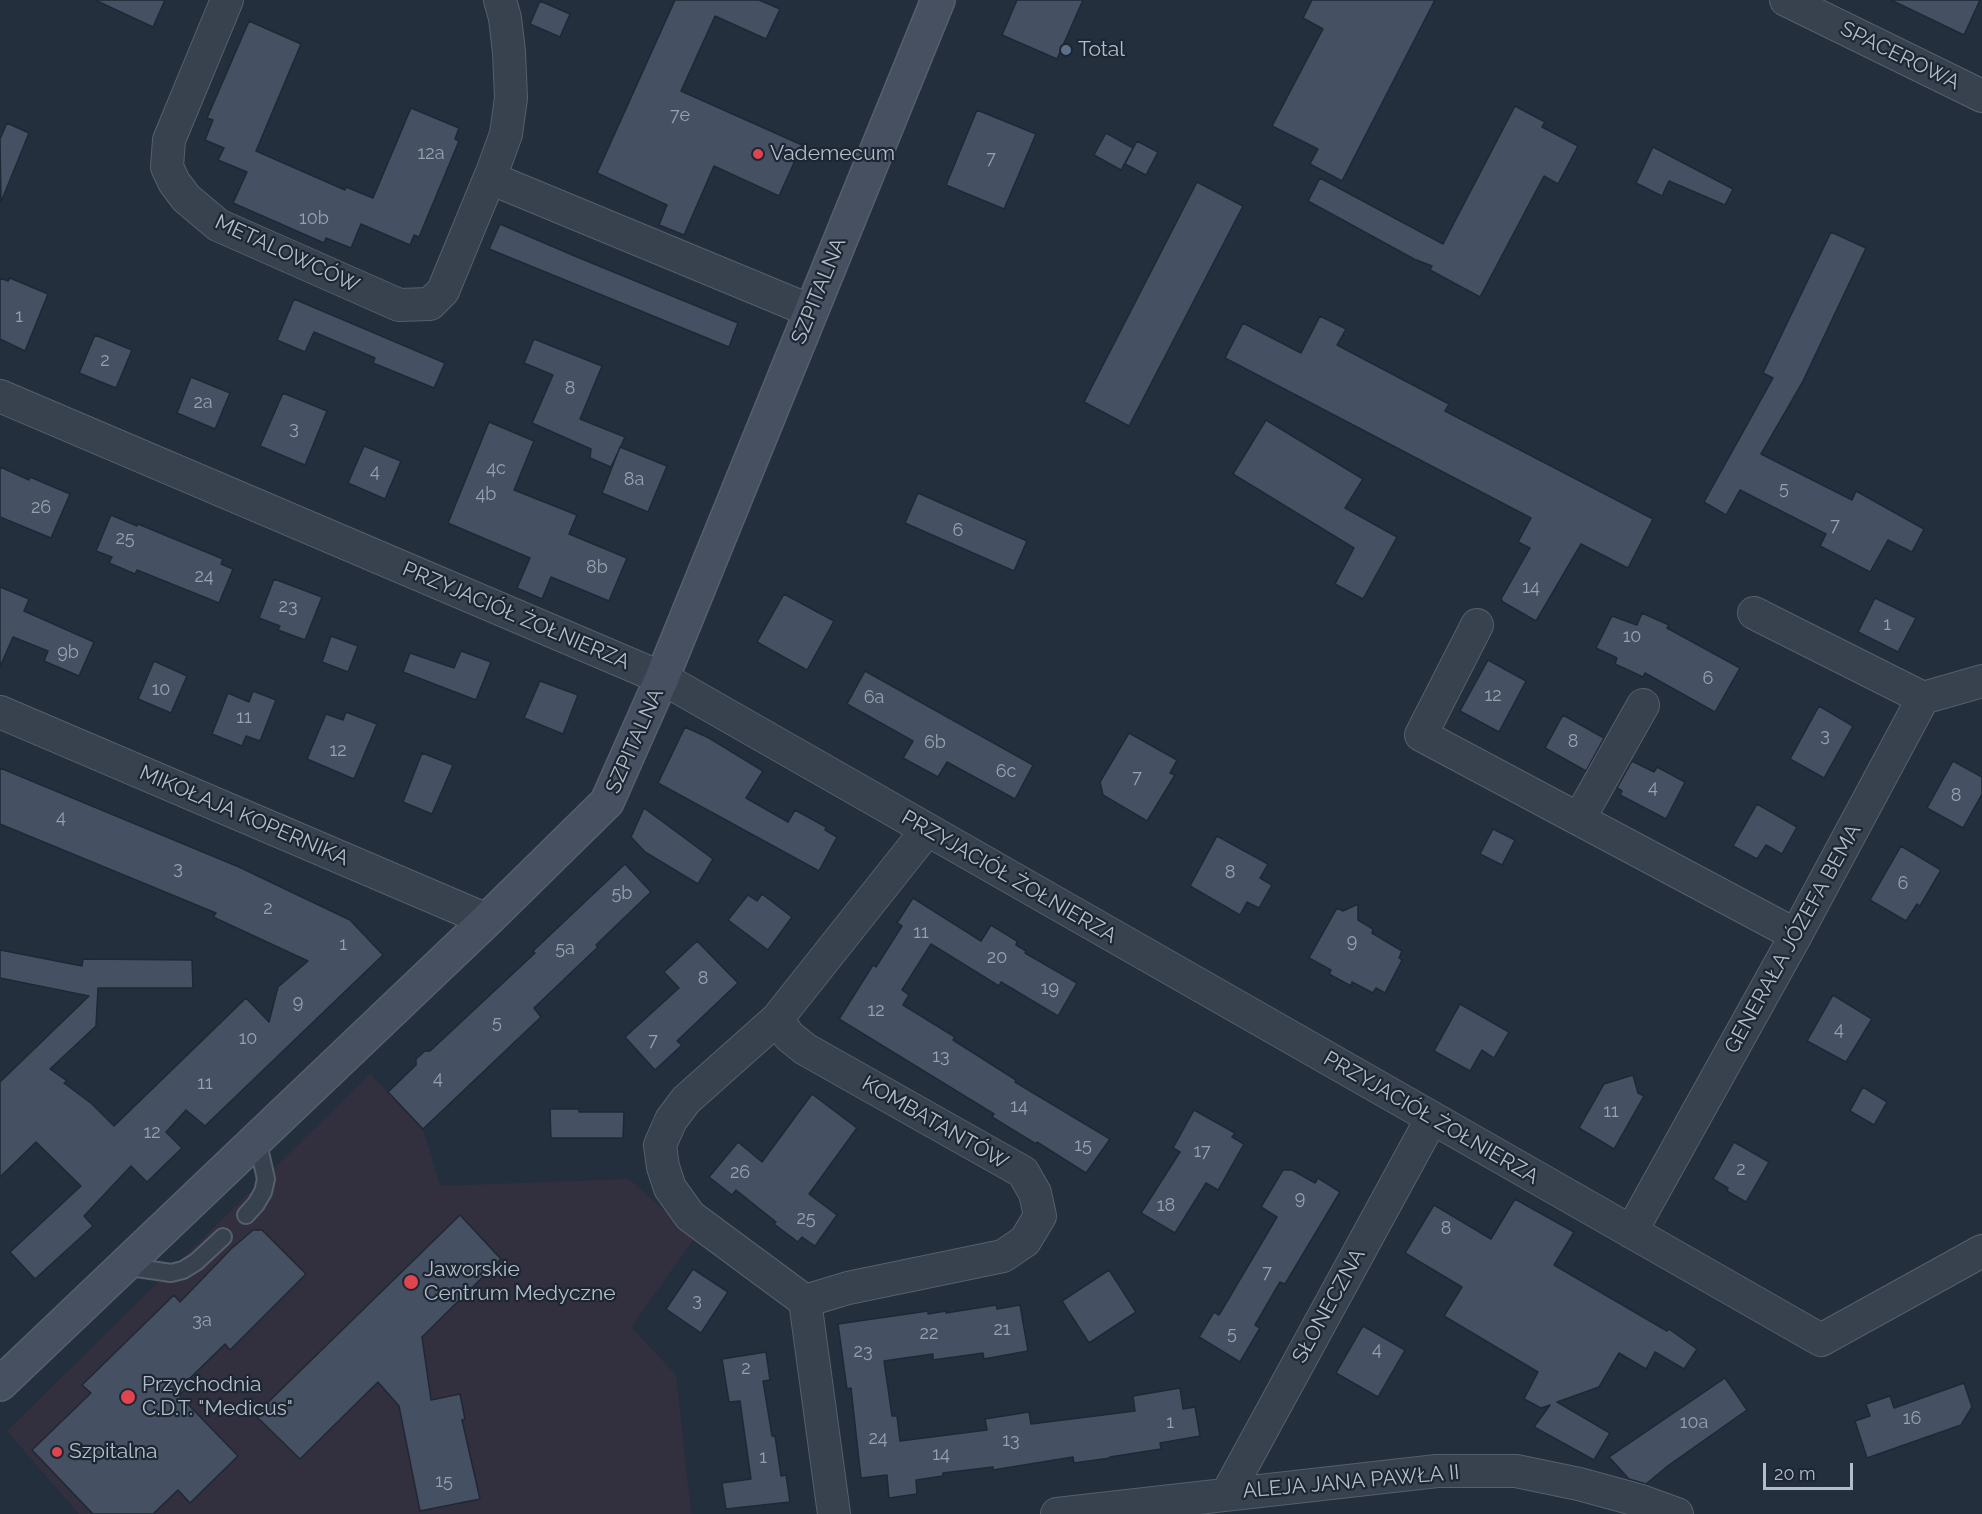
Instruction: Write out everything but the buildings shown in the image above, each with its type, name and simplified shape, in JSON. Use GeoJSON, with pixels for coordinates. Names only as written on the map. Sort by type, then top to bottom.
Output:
{"type":"FeatureCollection","features":[{"type":"Feature","properties":{"kind":"street","name":"METALOWCÓW"},"geometry":{"type":"LineString","coordinates":[[227,0],[169,140],[167,167],[174,182],[186,198],[218,225],[399,305],[430,304],[443,291],[506,134],[511,98],[510,58],[505,18],[500,0]]}},
{"type":"Feature","properties":{"kind":"street","name":"SZPITALNA"},"geometry":{"type":"LineString","coordinates":[[0,1384],[608,802],[662,678],[938,0]]}},
{"type":"Feature","properties":{"kind":"street","name":"SPACEROWA"},"geometry":{"type":"LineString","coordinates":[[1786,0],[1982,96]]}},
{"type":"Feature","properties":{"kind":"street"},"geometry":{"type":"LineString","coordinates":[[490,177],[811,311]]}},
{"type":"Feature","properties":{"kind":"street","name":"PRZYJACIÓŁ ŻOŁNIERZA"},"geometry":{"type":"LineString","coordinates":[[0,396],[662,678],[1821,1340],[1982,1251]]}},
{"type":"Feature","properties":{"kind":"street"},"geometry":{"type":"LineString","coordinates":[[1754,613],[1923,698],[1982,681]]}},
{"type":"Feature","properties":{"kind":"street"},"geometry":{"type":"LineString","coordinates":[[1477,625],[1421,735],[1796,935]]}},
{"type":"Feature","properties":{"kind":"street","name":"GENERAŁA JÓZEFA BEMA"},"geometry":{"type":"LineString","coordinates":[[1631,1232],[1796,935],[1923,698]]}},
{"type":"Feature","properties":{"kind":"street"},"geometry":{"type":"LineString","coordinates":[[1579,819],[1642,705]]}},
{"type":"Feature","properties":{"kind":"street","name":"MIKOŁAJA KOPERNIKA"},"geometry":{"type":"LineString","coordinates":[[0,712],[487,920]]}},
{"type":"Feature","properties":{"kind":"street"},"geometry":{"type":"LineString","coordinates":[[834,1514],[805,1301],[690,1216],[670,1188],[663,1167],[660,1145],[670,1120],[686,1100],[777,1018],[927,830]]}},
{"type":"Feature","properties":{"kind":"street","name":"KOMBATANTÓW"},"geometry":{"type":"LineString","coordinates":[[777,1018],[789,1036],[805,1049],[1023,1172],[1035,1193],[1040,1216],[1025,1241],[1003,1256],[848,1288],[805,1301]]}},
{"type":"Feature","properties":{"kind":"street","name":"SŁONECZNA"},"geometry":{"type":"LineString","coordinates":[[1227,1494],[1432,1118]]}},
{"type":"Feature","properties":{"kind":"street","name":"ALEJA JANA PAWŁA II"},"geometry":{"type":"LineString","coordinates":[[1057,1514],[1437,1471],[1516,1471],[1579,1484],[1641,1501],[1677,1514]]}},
{"type":"Feature","properties":{"kind":"lane"},"geometry":{"type":"LineString","coordinates":[[246,1215],[263,1192],[266,1179],[257,1139]]}},
{"type":"Feature","properties":{"kind":"lane"},"geometry":{"type":"LineString","coordinates":[[124,1266],[171,1273],[183,1270],[196,1262],[223,1237]]}},
{"type":"Feature","properties":{"kind":"shaded area","name":"Jaworskie Centrum Medyczne"},"geometry":{"type":"Polygon","coordinates":[[[370,1074],[423,1129],[440,1186],[629,1179],[695,1237],[631,1327],[676,1375],[691,1514],[79,1514],[7,1431],[370,1074]]]}},
{"type":"Feature","properties":{"kind":"place","name":"Total"},"geometry":{"type":"Point","coordinates":[1066,50]}},
{"type":"Feature","properties":{"kind":"place","name":"Vademecum"},"geometry":{"type":"Point","coordinates":[758,154]}},
{"type":"Feature","properties":{"kind":"place","name":"Jaworskie Centrum Medyczne"},"geometry":{"type":"Point","coordinates":[411,1282]}},
{"type":"Feature","properties":{"kind":"place","name":"Przychodnia C.D.T. \"Medicus\""},"geometry":{"type":"Point","coordinates":[128,1397]}},
{"type":"Feature","properties":{"kind":"place","name":"Szpitalna"},"geometry":{"type":"Point","coordinates":[57,1452]}}]}
